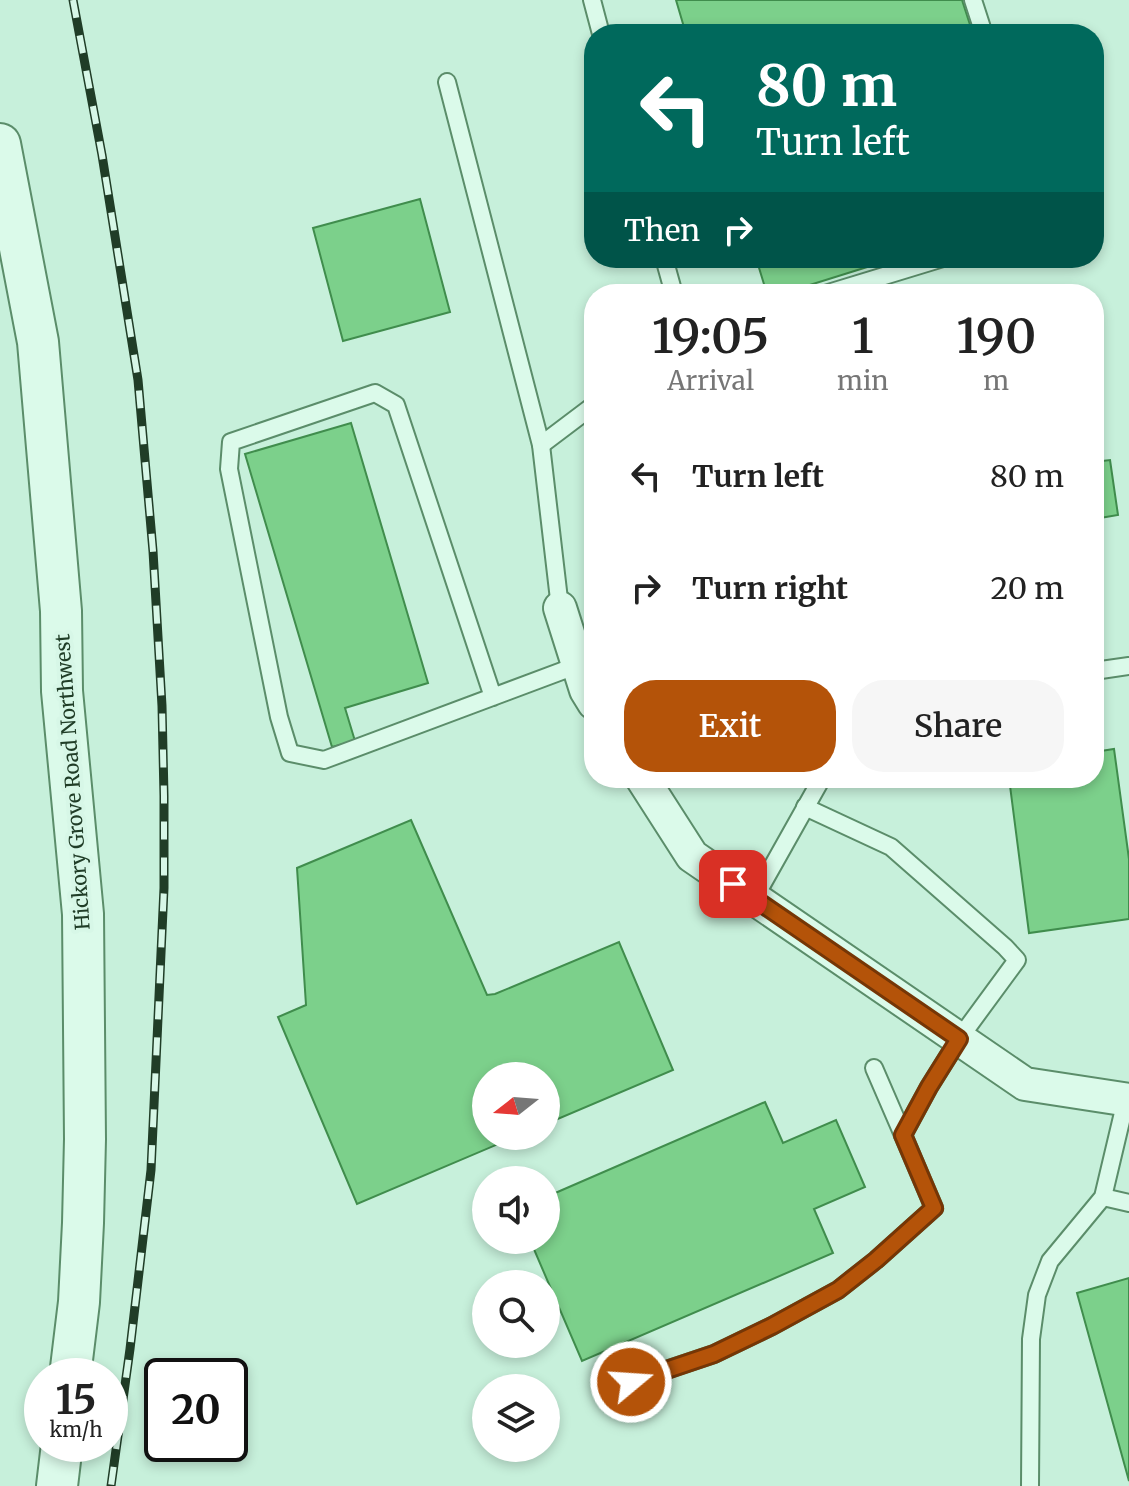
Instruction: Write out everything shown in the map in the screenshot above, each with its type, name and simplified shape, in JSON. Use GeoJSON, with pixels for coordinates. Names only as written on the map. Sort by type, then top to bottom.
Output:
{"type":"FeatureCollection","features":[{"type":"Feature","properties":{"kind":"street","name":"Hickory Grove Road Northwest"},"geometry":{"type":"LineString","coordinates":[[0,144],[38,342],[61,611],[62,691],[83,914],[83,1223],[72,1358]]}},
{"type":"Feature","properties":{"kind":"street"},"geometry":{"type":"LineString","coordinates":[[560,608],[584,684]]}},
{"type":"Feature","properties":{"kind":"street"},"geometry":{"type":"LineString","coordinates":[[648,788],[692,856],[1025,1084],[1128,1100]]}},
{"type":"Feature","properties":{"kind":"street"},"geometry":{"type":"LineString","coordinates":[[57,1486],[60,1462]]}},
{"type":"Feature","properties":{"kind":"lane"},"geometry":{"type":"LineString","coordinates":[[592,0],[598,24]]}},
{"type":"Feature","properties":{"kind":"lane"},"geometry":{"type":"LineString","coordinates":[[973,0],[981,24]]}},
{"type":"Feature","properties":{"kind":"lane"},"geometry":{"type":"LineString","coordinates":[[447,82],[541,445],[560,608]]}},
{"type":"Feature","properties":{"kind":"lane"},"geometry":{"type":"LineString","coordinates":[[858,284],[910,268]]}},
{"type":"Feature","properties":{"kind":"lane"},"geometry":{"type":"LineString","coordinates":[[493,697],[396,405],[375,393],[231,442],[229,469],[279,717],[290,753],[324,760],[493,697],[578,665]]}},
{"type":"Feature","properties":{"kind":"lane"},"geometry":{"type":"LineString","coordinates":[[541,445],[584,413]]}},
{"type":"Feature","properties":{"kind":"lane"},"geometry":{"type":"LineString","coordinates":[[1104,670],[1129,666]]}},
{"type":"Feature","properties":{"kind":"lane"},"geometry":{"type":"LineString","coordinates":[[754,899],[816,788]]}},
{"type":"Feature","properties":{"kind":"lane"},"geometry":{"type":"LineString","coordinates":[[805,807],[891,847],[1017,960],[959,1039],[903,1135]]}},
{"type":"Feature","properties":{"kind":"lane"},"geometry":{"type":"LineString","coordinates":[[603,1391],[714,1354],[838,1290],[934,1208],[874,1068]]}},
{"type":"Feature","properties":{"kind":"lane"},"geometry":{"type":"LineString","coordinates":[[1030,1486],[1031,1339],[1037,1295],[1050,1261],[1103,1197],[1128,1100]]}},
{"type":"Feature","properties":{"kind":"lane"},"geometry":{"type":"LineString","coordinates":[[1103,1197],[1129,1203]]}},
{"type":"Feature","properties":{"kind":"building"},"geometry":{"type":"Polygon","coordinates":[[[676,0],[962,0],[970,24],[683,24],[676,0]]]}},
{"type":"Feature","properties":{"kind":"building"},"geometry":{"type":"Polygon","coordinates":[[[420,199],[450,312],[343,341],[313,228],[420,199]]]}},
{"type":"Feature","properties":{"kind":"building"},"geometry":{"type":"Polygon","coordinates":[[[759,268],[864,268],[813,284],[764,284],[759,268]]]}},
{"type":"Feature","properties":{"kind":"building"},"geometry":{"type":"Polygon","coordinates":[[[351,423],[428,683],[345,708],[355,741],[332,747],[245,454],[351,423]]]}},
{"type":"Feature","properties":{"kind":"building"},"geometry":{"type":"Polygon","coordinates":[[[1110,460],[1118,515],[1104,517],[1104,461],[1110,460]]]}},
{"type":"Feature","properties":{"kind":"building"},"geometry":{"type":"Polygon","coordinates":[[[1114,749],[1129,859],[1129,919],[1029,933],[1010,788],[1104,788],[1104,750],[1114,749]]]}},
{"type":"Feature","properties":{"kind":"building"},"geometry":{"type":"Polygon","coordinates":[[[411,820],[487,995],[619,942],[673,1070],[560,1118],[560,1062],[472,1062],[472,1150],[484,1150],[357,1204],[278,1017],[306,1005],[297,868],[411,820]]]}},
{"type":"Feature","properties":{"kind":"building"},"geometry":{"type":"Polygon","coordinates":[[[765,1102],[783,1143],[836,1120],[865,1187],[814,1209],[833,1253],[582,1361],[560,1310],[560,1270],[543,1270],[536,1254],[560,1254],[560,1191],[765,1102]]]}},
{"type":"Feature","properties":{"kind":"building"},"geometry":{"type":"Polygon","coordinates":[[[1129,1278],[1129,1481],[1077,1293],[1129,1278]]]}},
{"type":"Feature","properties":{"kind":"railway"},"geometry":{"type":"LineString","coordinates":[[73,0],[102,155],[138,380],[153,551],[162,706],[164,888],[151,1170],[111,1486]]}},
{"type":"Feature","properties":{"kind":"route"},"geometry":{"type":"LineString","coordinates":[[631,1382],[714,1354],[838,1290],[934,1208],[903,1135],[959,1039],[733,884]]}}]}
